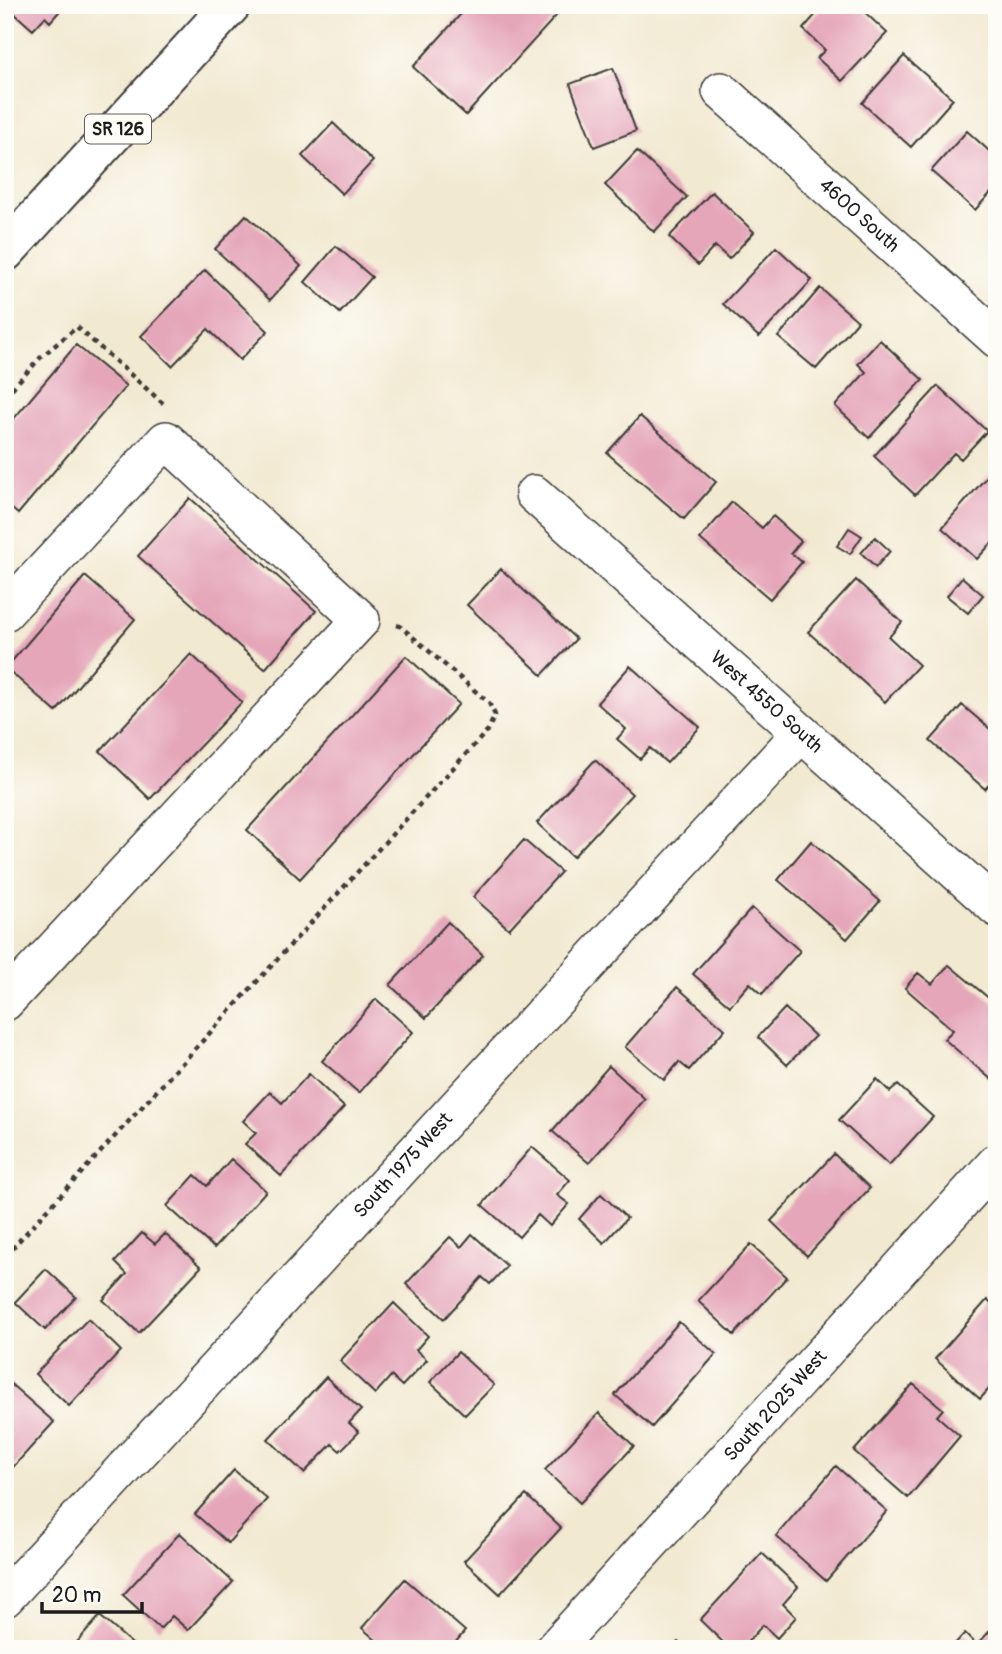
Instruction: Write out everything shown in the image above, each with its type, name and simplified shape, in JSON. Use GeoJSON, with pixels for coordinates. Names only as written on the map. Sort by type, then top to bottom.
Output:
{"type":"FeatureCollection","features":[{"type":"Feature","properties":{"kind":"main road","name":"SR 126"},"geometry":{"type":"LineString","coordinates":[[5,252],[231,5]]}},
{"type":"Feature","properties":{"kind":"street","name":"4600 South"},"geometry":{"type":"LineString","coordinates":[[721,90],[997,339]]}},
{"type":"Feature","properties":{"kind":"street"},"geometry":{"type":"LineString","coordinates":[[5,612],[166,440],[361,620],[5,1002]]}},
{"type":"Feature","properties":{"kind":"street","name":"West 4550 South"},"geometry":{"type":"LineString","coordinates":[[534,494],[997,908]]}},
{"type":"Feature","properties":{"kind":"street","name":"South 1975 West"},"geometry":{"type":"LineString","coordinates":[[5,1598],[801,733]]}},
{"type":"Feature","properties":{"kind":"street","name":"South 2025 West"},"geometry":{"type":"LineString","coordinates":[[554,1649],[997,1162]]}},
{"type":"Feature","properties":{"kind":"path"},"geometry":{"type":"LineString","coordinates":[[5,396],[41,357],[77,327],[162,401],[168,410]]}},
{"type":"Feature","properties":{"kind":"path"},"geometry":{"type":"LineString","coordinates":[[5,1256],[488,730],[495,715],[489,703],[400,626],[391,625]]}},
{"type":"Feature","properties":{"kind":"building"},"geometry":{"type":"Polygon","coordinates":[[[5,5],[65,5],[50,22],[45,17],[33,30],[5,5]]]}},
{"type":"Feature","properties":{"kind":"building"},"geometry":{"type":"Polygon","coordinates":[[[469,5],[566,5],[466,115],[413,67],[469,5]]]}},
{"type":"Feature","properties":{"kind":"building"},"geometry":{"type":"Polygon","coordinates":[[[824,5],[857,5],[887,33],[842,81],[817,58],[825,50],[803,29],[824,5]]]}},
{"type":"Feature","properties":{"kind":"building"},"geometry":{"type":"Polygon","coordinates":[[[904,56],[953,99],[911,147],[862,103],[904,56]]]}},
{"type":"Feature","properties":{"kind":"building"},"geometry":{"type":"Polygon","coordinates":[[[613,68],[636,131],[594,147],[570,84],[613,68]]]}},
{"type":"Feature","properties":{"kind":"building"},"geometry":{"type":"Polygon","coordinates":[[[333,123],[373,161],[342,194],[302,156],[333,123]]]}},
{"type":"Feature","properties":{"kind":"building"},"geometry":{"type":"Polygon","coordinates":[[[967,131],[997,158],[997,186],[975,210],[931,171],[967,131]]]}},
{"type":"Feature","properties":{"kind":"building"},"geometry":{"type":"Polygon","coordinates":[[[637,151],[687,197],[654,232],[605,185],[637,151]]]}},
{"type":"Feature","properties":{"kind":"building"},"geometry":{"type":"Polygon","coordinates":[[[712,192],[754,232],[729,259],[715,246],[698,265],[669,237],[712,192]]]}},
{"type":"Feature","properties":{"kind":"building"},"geometry":{"type":"Polygon","coordinates":[[[246,215],[301,266],[270,300],[215,249],[246,215]]]}},
{"type":"Feature","properties":{"kind":"building"},"geometry":{"type":"Polygon","coordinates":[[[336,246],[372,277],[340,313],[305,282],[336,246]]]}},
{"type":"Feature","properties":{"kind":"building"},"geometry":{"type":"Polygon","coordinates":[[[776,247],[812,280],[759,337],[723,304],[776,247]]]}},
{"type":"Feature","properties":{"kind":"building"},"geometry":{"type":"Polygon","coordinates":[[[205,270],[268,331],[240,360],[208,329],[172,366],[141,336],[205,270]]]}},
{"type":"Feature","properties":{"kind":"building"},"geometry":{"type":"Polygon","coordinates":[[[820,288],[858,321],[816,369],[778,337],[820,288]]]}},
{"type":"Feature","properties":{"kind":"building"},"geometry":{"type":"Polygon","coordinates":[[[880,340],[923,380],[869,438],[835,406],[866,372],[858,364],[880,340]]]}},
{"type":"Feature","properties":{"kind":"building"},"geometry":{"type":"Polygon","coordinates":[[[76,345],[126,386],[18,514],[5,503],[5,429],[76,345]]]}},
{"type":"Feature","properties":{"kind":"building"},"geometry":{"type":"Polygon","coordinates":[[[938,386],[987,431],[961,459],[954,453],[915,495],[874,456],[938,386]]]}},
{"type":"Feature","properties":{"kind":"building"},"geometry":{"type":"Polygon","coordinates":[[[640,416],[716,482],[684,519],[607,453],[640,416]]]}},
{"type":"Feature","properties":{"kind":"building"},"geometry":{"type":"Polygon","coordinates":[[[997,465],[997,537],[977,559],[942,528],[997,465]]]}},
{"type":"Feature","properties":{"kind":"building"},"geometry":{"type":"Polygon","coordinates":[[[190,498],[316,611],[265,669],[138,556],[190,498]]]}},
{"type":"Feature","properties":{"kind":"building"},"geometry":{"type":"Polygon","coordinates":[[[732,502],[762,528],[773,516],[801,541],[791,553],[802,562],[770,599],[700,539],[732,502]]]}},
{"type":"Feature","properties":{"kind":"building"},"geometry":{"type":"Polygon","coordinates":[[[849,528],[862,536],[850,554],[837,546],[849,528]]]}},
{"type":"Feature","properties":{"kind":"building"},"geometry":{"type":"Polygon","coordinates":[[[875,537],[890,551],[876,567],[861,553],[875,537]]]}},
{"type":"Feature","properties":{"kind":"building"},"geometry":{"type":"Polygon","coordinates":[[[501,569],[576,639],[542,675],[467,605],[501,569]]]}},
{"type":"Feature","properties":{"kind":"building"},"geometry":{"type":"Polygon","coordinates":[[[85,576],[135,619],[56,712],[6,668],[85,576]]]}},
{"type":"Feature","properties":{"kind":"building"},"geometry":{"type":"Polygon","coordinates":[[[962,577],[983,595],[968,613],[947,596],[962,577]]]}},
{"type":"Feature","properties":{"kind":"building"},"geometry":{"type":"Polygon","coordinates":[[[856,580],[902,622],[889,637],[919,665],[885,702],[808,632],[856,580]]]}},
{"type":"Feature","properties":{"kind":"building"},"geometry":{"type":"Polygon","coordinates":[[[191,654],[242,702],[150,799],[100,751],[191,654]]]}},
{"type":"Feature","properties":{"kind":"building"},"geometry":{"type":"Polygon","coordinates":[[[406,656],[459,704],[300,879],[247,830],[406,656]]]}},
{"type":"Feature","properties":{"kind":"building"},"geometry":{"type":"Polygon","coordinates":[[[630,666],[700,727],[667,763],[650,748],[640,759],[617,739],[626,729],[597,703],[630,666]]]}},
{"type":"Feature","properties":{"kind":"building"},"geometry":{"type":"Polygon","coordinates":[[[962,705],[997,735],[997,776],[985,789],[930,741],[962,705]]]}},
{"type":"Feature","properties":{"kind":"building"},"geometry":{"type":"Polygon","coordinates":[[[595,760],[632,794],[573,857],[537,823],[595,760]]]}},
{"type":"Feature","properties":{"kind":"building"},"geometry":{"type":"Polygon","coordinates":[[[524,840],[561,872],[509,929],[473,897],[524,840]]]}},
{"type":"Feature","properties":{"kind":"building"},"geometry":{"type":"Polygon","coordinates":[[[811,841],[880,901],[847,939],[778,880],[811,841]]]}},
{"type":"Feature","properties":{"kind":"building"},"geometry":{"type":"Polygon","coordinates":[[[752,908],[800,951],[762,994],[750,983],[730,1006],[693,974],[752,908]]]}},
{"type":"Feature","properties":{"kind":"building"},"geometry":{"type":"Polygon","coordinates":[[[448,922],[483,955],[426,1018],[390,985],[448,922]]]}},
{"type":"Feature","properties":{"kind":"building"},"geometry":{"type":"Polygon","coordinates":[[[949,965],[997,1005],[997,1074],[992,1080],[944,1039],[953,1030],[905,988],[918,973],[932,984],[949,965]]]}},
{"type":"Feature","properties":{"kind":"building"},"geometry":{"type":"Polygon","coordinates":[[[677,987],[725,1029],[689,1070],[679,1062],[664,1080],[625,1047],[677,987]]]}},
{"type":"Feature","properties":{"kind":"building"},"geometry":{"type":"Polygon","coordinates":[[[376,999],[413,1032],[359,1093],[322,1061],[376,999]]]}},
{"type":"Feature","properties":{"kind":"building"},"geometry":{"type":"Polygon","coordinates":[[[785,1008],[815,1036],[787,1065],[758,1037],[785,1008]]]}},
{"type":"Feature","properties":{"kind":"building"},"geometry":{"type":"Polygon","coordinates":[[[609,1066],[645,1099],[589,1163],[552,1131],[609,1066]]]}},
{"type":"Feature","properties":{"kind":"building"},"geometry":{"type":"Polygon","coordinates":[[[309,1074],[344,1107],[281,1176],[245,1144],[256,1133],[243,1121],[270,1092],[282,1103],[309,1074]]]}},
{"type":"Feature","properties":{"kind":"building"},"geometry":{"type":"Polygon","coordinates":[[[877,1079],[890,1092],[898,1085],[933,1117],[889,1165],[839,1120],[877,1079]]]}},
{"type":"Feature","properties":{"kind":"building"},"geometry":{"type":"Polygon","coordinates":[[[532,1147],[570,1180],[557,1195],[569,1204],[550,1226],[538,1215],[519,1237],[482,1205],[532,1147]]]}},
{"type":"Feature","properties":{"kind":"building"},"geometry":{"type":"Polygon","coordinates":[[[834,1154],[870,1188],[807,1256],[771,1221],[834,1154]]]}},
{"type":"Feature","properties":{"kind":"building"},"geometry":{"type":"Polygon","coordinates":[[[231,1159],[266,1191],[214,1248],[167,1206],[195,1175],[207,1186],[231,1159]]]}},
{"type":"Feature","properties":{"kind":"building"},"geometry":{"type":"Polygon","coordinates":[[[601,1194],[627,1218],[604,1243],[579,1219],[601,1194]]]}},
{"type":"Feature","properties":{"kind":"building"},"geometry":{"type":"Polygon","coordinates":[[[142,1233],[155,1244],[165,1234],[201,1267],[139,1333],[103,1300],[127,1274],[115,1262],[142,1233]]]}},
{"type":"Feature","properties":{"kind":"building"},"geometry":{"type":"Polygon","coordinates":[[[472,1234],[507,1266],[490,1284],[482,1277],[444,1319],[406,1284],[450,1237],[461,1247],[472,1234]]]}},
{"type":"Feature","properties":{"kind":"building"},"geometry":{"type":"Polygon","coordinates":[[[751,1244],[787,1277],[734,1335],[698,1301],[751,1244]]]}},
{"type":"Feature","properties":{"kind":"building"},"geometry":{"type":"Polygon","coordinates":[[[46,1269],[76,1297],[45,1330],[15,1302],[46,1269]]]}},
{"type":"Feature","properties":{"kind":"building"},"geometry":{"type":"Polygon","coordinates":[[[987,1300],[997,1309],[997,1380],[980,1399],[935,1359],[987,1300]]]}},
{"type":"Feature","properties":{"kind":"building"},"geometry":{"type":"Polygon","coordinates":[[[394,1303],[428,1336],[416,1350],[427,1360],[402,1386],[391,1376],[375,1394],[340,1361],[394,1303]]]}},
{"type":"Feature","properties":{"kind":"building"},"geometry":{"type":"Polygon","coordinates":[[[88,1319],[121,1351],[69,1406],[35,1374],[88,1319]]]}},
{"type":"Feature","properties":{"kind":"building"},"geometry":{"type":"Polygon","coordinates":[[[679,1322],[716,1354],[652,1427],[615,1395],[679,1322]]]}},
{"type":"Feature","properties":{"kind":"building"},"geometry":{"type":"Polygon","coordinates":[[[458,1352],[494,1385],[465,1415],[430,1382],[458,1352]]]}},
{"type":"Feature","properties":{"kind":"building"},"geometry":{"type":"Polygon","coordinates":[[[326,1377],[361,1410],[349,1423],[359,1432],[340,1451],[332,1444],[304,1473],[268,1439],[326,1377]]]}},
{"type":"Feature","properties":{"kind":"building"},"geometry":{"type":"Polygon","coordinates":[[[5,1379],[54,1422],[5,1476],[5,1379]]]}},
{"type":"Feature","properties":{"kind":"building"},"geometry":{"type":"Polygon","coordinates":[[[913,1384],[943,1409],[937,1416],[960,1436],[908,1498],[854,1451],[913,1384]]]}},
{"type":"Feature","properties":{"kind":"building"},"geometry":{"type":"Polygon","coordinates":[[[599,1413],[634,1446],[580,1503],[545,1470],[599,1413]]]}},
{"type":"Feature","properties":{"kind":"building"},"geometry":{"type":"Polygon","coordinates":[[[836,1466],[887,1511],[826,1581],[776,1536],[836,1466]]]}},
{"type":"Feature","properties":{"kind":"building"},"geometry":{"type":"Polygon","coordinates":[[[234,1470],[267,1499],[228,1543],[195,1514],[234,1470]]]}},
{"type":"Feature","properties":{"kind":"building"},"geometry":{"type":"Polygon","coordinates":[[[526,1495],[561,1528],[500,1594],[464,1561],[526,1495]]]}},
{"type":"Feature","properties":{"kind":"building"},"geometry":{"type":"Polygon","coordinates":[[[180,1533],[233,1582],[188,1630],[172,1616],[160,1629],[123,1595],[180,1533]]]}},
{"type":"Feature","properties":{"kind":"building"},"geometry":{"type":"Polygon","coordinates":[[[762,1553],[798,1587],[783,1604],[796,1617],[777,1638],[763,1625],[741,1649],[730,1649],[700,1620],[762,1553]]]}},
{"type":"Feature","properties":{"kind":"building"},"geometry":{"type":"Polygon","coordinates":[[[405,1579],[465,1631],[450,1649],[386,1649],[362,1628],[405,1579]]]}},
{"type":"Feature","properties":{"kind":"building"},"geometry":{"type":"Polygon","coordinates":[[[100,1616],[138,1649],[71,1649],[100,1616]]]}},
{"type":"Feature","properties":{"kind":"building"},"geometry":{"type":"Polygon","coordinates":[[[997,1623],[997,1649],[950,1649],[965,1633],[977,1645],[997,1623]]]}},
{"type":"Feature","properties":{"kind":"building"},"geometry":{"type":"Polygon","coordinates":[[[678,1642],[686,1649],[672,1649],[678,1642]]]}}]}
